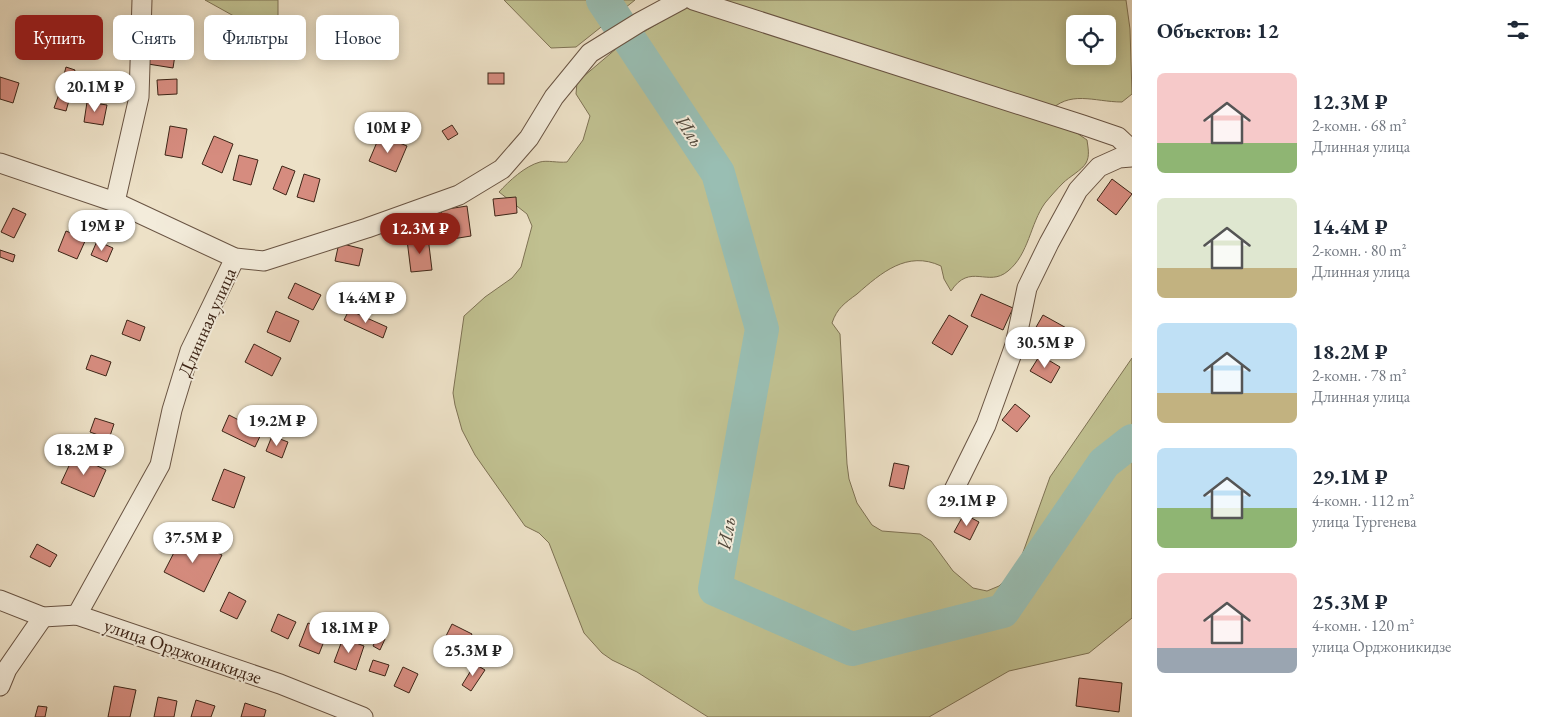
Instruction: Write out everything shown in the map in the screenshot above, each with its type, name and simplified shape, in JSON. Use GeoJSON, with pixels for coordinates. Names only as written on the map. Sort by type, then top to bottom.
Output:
{"type":"FeatureCollection","features":[{"type":"Feature","properties":{"kind":"street"},"geometry":{"type":"LineString","coordinates":[[115,202],[139,97],[142,0]]}},
{"type":"Feature","properties":{"kind":"street","name":"Длинная улица"},"geometry":{"type":"LineString","coordinates":[[76,615],[160,465],[172,410],[190,351],[235,258],[264,261],[367,228],[459,195],[502,169],[529,138],[554,97],[590,53],[640,22],[681,0]]}},
{"type":"Feature","properties":{"kind":"street"},"geometry":{"type":"LineString","coordinates":[[693,0],[1083,126],[1118,138],[1132,150]]}},
{"type":"Feature","properties":{"kind":"street"},"geometry":{"type":"LineString","coordinates":[[946,506],[986,425],[1015,345],[1027,288],[1049,243],[1078,190],[1099,167],[1119,158],[1132,157]]}},
{"type":"Feature","properties":{"kind":"street"},"geometry":{"type":"LineString","coordinates":[[0,163],[115,202],[235,258]]}},
{"type":"Feature","properties":{"kind":"street","name":"улица Орджоникидзе"},"geometry":{"type":"LineString","coordinates":[[0,600],[43,617],[76,615],[280,684],[363,717]]}},
{"type":"Feature","properties":{"kind":"street"},"geometry":{"type":"LineString","coordinates":[[0,686],[8,669],[43,617]]}},
{"type":"Feature","properties":{"kind":"green space"},"geometry":{"type":"Polygon","coordinates":[[[205,0],[278,0],[278,15],[232,15],[205,0]]]}},
{"type":"Feature","properties":{"kind":"green space"},"geometry":{"type":"Polygon","coordinates":[[[504,0],[635,0],[576,47],[551,48],[504,0]]]}},
{"type":"Feature","properties":{"kind":"green space"},"geometry":{"type":"Polygon","coordinates":[[[697,0],[1126,0],[1130,29],[1132,94],[1122,102],[1082,98],[1064,101],[1048,113],[1087,140],[1088,158],[1084,166],[1063,183],[1045,203],[1025,248],[1015,264],[1001,276],[972,276],[965,278],[951,291],[944,279],[941,266],[929,262],[906,262],[885,272],[845,303],[836,313],[832,323],[840,334],[847,464],[849,479],[857,503],[872,525],[882,531],[920,534],[931,541],[953,571],[973,588],[987,591],[999,586],[1017,569],[1050,477],[1132,358],[1132,618],[1089,653],[1009,671],[929,717],[708,717],[637,672],[602,653],[584,633],[549,543],[539,533],[525,526],[475,455],[462,430],[453,393],[464,316],[485,297],[512,278],[521,267],[532,226],[527,214],[499,192],[518,174],[534,164],[543,161],[567,162],[583,140],[590,116],[576,94],[577,82],[617,48],[697,0]]]}},
{"type":"Feature","properties":{"kind":"building"},"geometry":{"type":"Polygon","coordinates":[[[149,60],[174,60],[173,68],[148,64],[149,60]]]}},
{"type":"Feature","properties":{"kind":"building"},"geometry":{"type":"Polygon","coordinates":[[[66,67],[75,70],[70,85],[62,82],[66,67]]]}},
{"type":"Feature","properties":{"kind":"building"},"geometry":{"type":"Polygon","coordinates":[[[488,73],[504,73],[504,84],[488,84],[488,73]]]}},
{"type":"Feature","properties":{"kind":"building"},"geometry":{"type":"Polygon","coordinates":[[[0,77],[19,83],[13,103],[0,99],[0,77]]]}},
{"type":"Feature","properties":{"kind":"building"},"geometry":{"type":"Polygon","coordinates":[[[177,79],[177,94],[158,95],[157,80],[177,79]]]}},
{"type":"Feature","properties":{"kind":"building"},"geometry":{"type":"Polygon","coordinates":[[[59,94],[70,97],[66,111],[54,108],[59,94]]]}},
{"type":"Feature","properties":{"kind":"building"},"geometry":{"type":"Polygon","coordinates":[[[87,102],[107,105],[103,125],[84,122],[87,102]]]}},
{"type":"Feature","properties":{"kind":"building"},"geometry":{"type":"Polygon","coordinates":[[[452,125],[458,134],[448,140],[442,131],[452,125]]]}},
{"type":"Feature","properties":{"kind":"building"},"geometry":{"type":"Polygon","coordinates":[[[170,126],[187,129],[182,158],[165,155],[170,126]]]}},
{"type":"Feature","properties":{"kind":"building"},"geometry":{"type":"Polygon","coordinates":[[[380,135],[407,146],[396,172],[369,161],[380,135]]]}},
{"type":"Feature","properties":{"kind":"building"},"geometry":{"type":"Polygon","coordinates":[[[214,136],[233,144],[222,173],[202,164],[214,136]]]}},
{"type":"Feature","properties":{"kind":"building"},"geometry":{"type":"Polygon","coordinates":[[[239,155],[258,160],[251,185],[233,180],[239,155]]]}},
{"type":"Feature","properties":{"kind":"building"},"geometry":{"type":"Polygon","coordinates":[[[282,166],[295,171],[286,195],[273,189],[282,166]]]}},
{"type":"Feature","properties":{"kind":"building"},"geometry":{"type":"Polygon","coordinates":[[[304,174],[320,179],[314,202],[297,197],[304,174]]]}},
{"type":"Feature","properties":{"kind":"building"},"geometry":{"type":"Polygon","coordinates":[[[1112,179],[1132,194],[1116,215],[1097,200],[1112,179]]]}},
{"type":"Feature","properties":{"kind":"building"},"geometry":{"type":"Polygon","coordinates":[[[516,197],[517,213],[495,216],[493,199],[516,197]]]}},
{"type":"Feature","properties":{"kind":"building"},"geometry":{"type":"Polygon","coordinates":[[[467,206],[471,236],[446,240],[441,210],[467,206]]]}},
{"type":"Feature","properties":{"kind":"building"},"geometry":{"type":"Polygon","coordinates":[[[13,208],[26,214],[14,238],[1,232],[13,208]]]}},
{"type":"Feature","properties":{"kind":"building"},"geometry":{"type":"Polygon","coordinates":[[[66,231],[86,239],[77,259],[58,251],[66,231]]]}},
{"type":"Feature","properties":{"kind":"building"},"geometry":{"type":"Polygon","coordinates":[[[428,237],[432,270],[411,272],[407,240],[428,237]]]}},
{"type":"Feature","properties":{"kind":"building"},"geometry":{"type":"Polygon","coordinates":[[[97,241],[113,248],[107,262],[91,255],[97,241]]]}},
{"type":"Feature","properties":{"kind":"building"},"geometry":{"type":"Polygon","coordinates":[[[339,243],[363,249],[359,266],[335,261],[339,243]]]}},
{"type":"Feature","properties":{"kind":"building"},"geometry":{"type":"Polygon","coordinates":[[[0,250],[15,255],[13,262],[0,257],[0,250]]]}},
{"type":"Feature","properties":{"kind":"building"},"geometry":{"type":"Polygon","coordinates":[[[295,283],[321,295],[313,310],[288,298],[295,283]]]}},
{"type":"Feature","properties":{"kind":"building"},"geometry":{"type":"Polygon","coordinates":[[[981,294],[1013,308],[1003,330],[971,316],[981,294]]]}},
{"type":"Feature","properties":{"kind":"building"},"geometry":{"type":"Polygon","coordinates":[[[349,310],[387,327],[383,338],[344,320],[349,310]]]}},
{"type":"Feature","properties":{"kind":"building"},"geometry":{"type":"Polygon","coordinates":[[[276,311],[299,321],[290,342],[267,332],[276,311]]]}},
{"type":"Feature","properties":{"kind":"building"},"geometry":{"type":"Polygon","coordinates":[[[949,315],[968,326],[952,355],[932,343],[949,315]]]}},
{"type":"Feature","properties":{"kind":"building"},"geometry":{"type":"Polygon","coordinates":[[[1043,315],[1070,330],[1059,351],[1031,336],[1043,315]]]}},
{"type":"Feature","properties":{"kind":"building"},"geometry":{"type":"Polygon","coordinates":[[[127,320],[145,327],[140,341],[122,334],[127,320]]]}},
{"type":"Feature","properties":{"kind":"building"},"geometry":{"type":"Polygon","coordinates":[[[254,344],[281,358],[272,376],[245,362],[254,344]]]}},
{"type":"Feature","properties":{"kind":"building"},"geometry":{"type":"Polygon","coordinates":[[[91,355],[111,362],[106,376],[86,369],[91,355]]]}},
{"type":"Feature","properties":{"kind":"building"},"geometry":{"type":"Polygon","coordinates":[[[1040,355],[1060,367],[1051,383],[1030,371],[1040,355]]]}},
{"type":"Feature","properties":{"kind":"building"},"geometry":{"type":"Polygon","coordinates":[[[1015,404],[1030,416],[1017,432],[1002,420],[1015,404]]]}},
{"type":"Feature","properties":{"kind":"building"},"geometry":{"type":"Polygon","coordinates":[[[229,415],[262,432],[255,447],[222,431],[229,415]]]}},
{"type":"Feature","properties":{"kind":"building"},"geometry":{"type":"Polygon","coordinates":[[[95,418],[114,424],[109,439],[90,432],[95,418]]]}},
{"type":"Feature","properties":{"kind":"building"},"geometry":{"type":"Polygon","coordinates":[[[272,436],[288,442],[282,458],[266,451],[272,436]]]}},
{"type":"Feature","properties":{"kind":"building"},"geometry":{"type":"Polygon","coordinates":[[[74,455],[106,470],[94,497],[61,483],[74,455]]]}},
{"type":"Feature","properties":{"kind":"building"},"geometry":{"type":"Polygon","coordinates":[[[894,463],[909,466],[904,489],[889,486],[894,463]]]}},
{"type":"Feature","properties":{"kind":"building"},"geometry":{"type":"Polygon","coordinates":[[[224,469],[245,477],[234,508],[212,500],[224,469]]]}},
{"type":"Feature","properties":{"kind":"building"},"geometry":{"type":"Polygon","coordinates":[[[964,514],[979,522],[970,540],[954,532],[964,514]]]}},
{"type":"Feature","properties":{"kind":"building"},"geometry":{"type":"Polygon","coordinates":[[[183,535],[222,555],[204,592],[164,572],[183,535]]]}},
{"type":"Feature","properties":{"kind":"building"},"geometry":{"type":"Polygon","coordinates":[[[37,544],[57,555],[50,567],[30,557],[37,544]]]}},
{"type":"Feature","properties":{"kind":"building"},"geometry":{"type":"Polygon","coordinates":[[[229,592],[246,601],[237,619],[220,611],[229,592]]]}},
{"type":"Feature","properties":{"kind":"building"},"geometry":{"type":"Polygon","coordinates":[[[278,614],[296,622],[288,639],[271,631],[278,614]]]}},
{"type":"Feature","properties":{"kind":"building"},"geometry":{"type":"Polygon","coordinates":[[[308,623],[328,631],[319,654],[299,646],[308,623]]]}},
{"type":"Feature","properties":{"kind":"building"},"geometry":{"type":"Polygon","coordinates":[[[452,624],[472,634],[458,662],[438,652],[452,624]]]}},
{"type":"Feature","properties":{"kind":"building"},"geometry":{"type":"Polygon","coordinates":[[[378,635],[385,639],[380,650],[373,646],[378,635]]]}},
{"type":"Feature","properties":{"kind":"building"},"geometry":{"type":"Polygon","coordinates":[[[343,638],[364,646],[356,670],[334,662],[343,638]]]}},
{"type":"Feature","properties":{"kind":"building"},"geometry":{"type":"Polygon","coordinates":[[[373,660],[389,665],[385,676],[369,671],[373,660]]]}},
{"type":"Feature","properties":{"kind":"building"},"geometry":{"type":"Polygon","coordinates":[[[475,664],[485,670],[471,691],[462,685],[475,664]]]}},
{"type":"Feature","properties":{"kind":"building"},"geometry":{"type":"Polygon","coordinates":[[[403,667],[418,674],[409,693],[394,686],[403,667]]]}},
{"type":"Feature","properties":{"kind":"building"},"geometry":{"type":"Polygon","coordinates":[[[1079,678],[1122,683],[1119,712],[1076,706],[1079,678]]]}},
{"type":"Feature","properties":{"kind":"building"},"geometry":{"type":"Polygon","coordinates":[[[114,686],[136,690],[130,717],[108,717],[114,686]]]}},
{"type":"Feature","properties":{"kind":"building"},"geometry":{"type":"Polygon","coordinates":[[[158,697],[177,701],[174,717],[154,717],[158,697]]]}},
{"type":"Feature","properties":{"kind":"building"},"geometry":{"type":"Polygon","coordinates":[[[196,700],[215,706],[211,717],[191,717],[196,700]]]}},
{"type":"Feature","properties":{"kind":"building"},"geometry":{"type":"Polygon","coordinates":[[[245,703],[266,710],[264,717],[241,717],[245,703]]]}},
{"type":"Feature","properties":{"kind":"building"},"geometry":{"type":"Polygon","coordinates":[[[38,706],[47,707],[45,717],[35,717],[38,706]]]}},
{"type":"Feature","properties":{"kind":"waterway","name":"Иль"},"geometry":{"type":"LineString","coordinates":[[603,0],[718,173],[762,329],[715,589],[852,649],[1003,611],[1104,463],[1132,441]]}}]}
